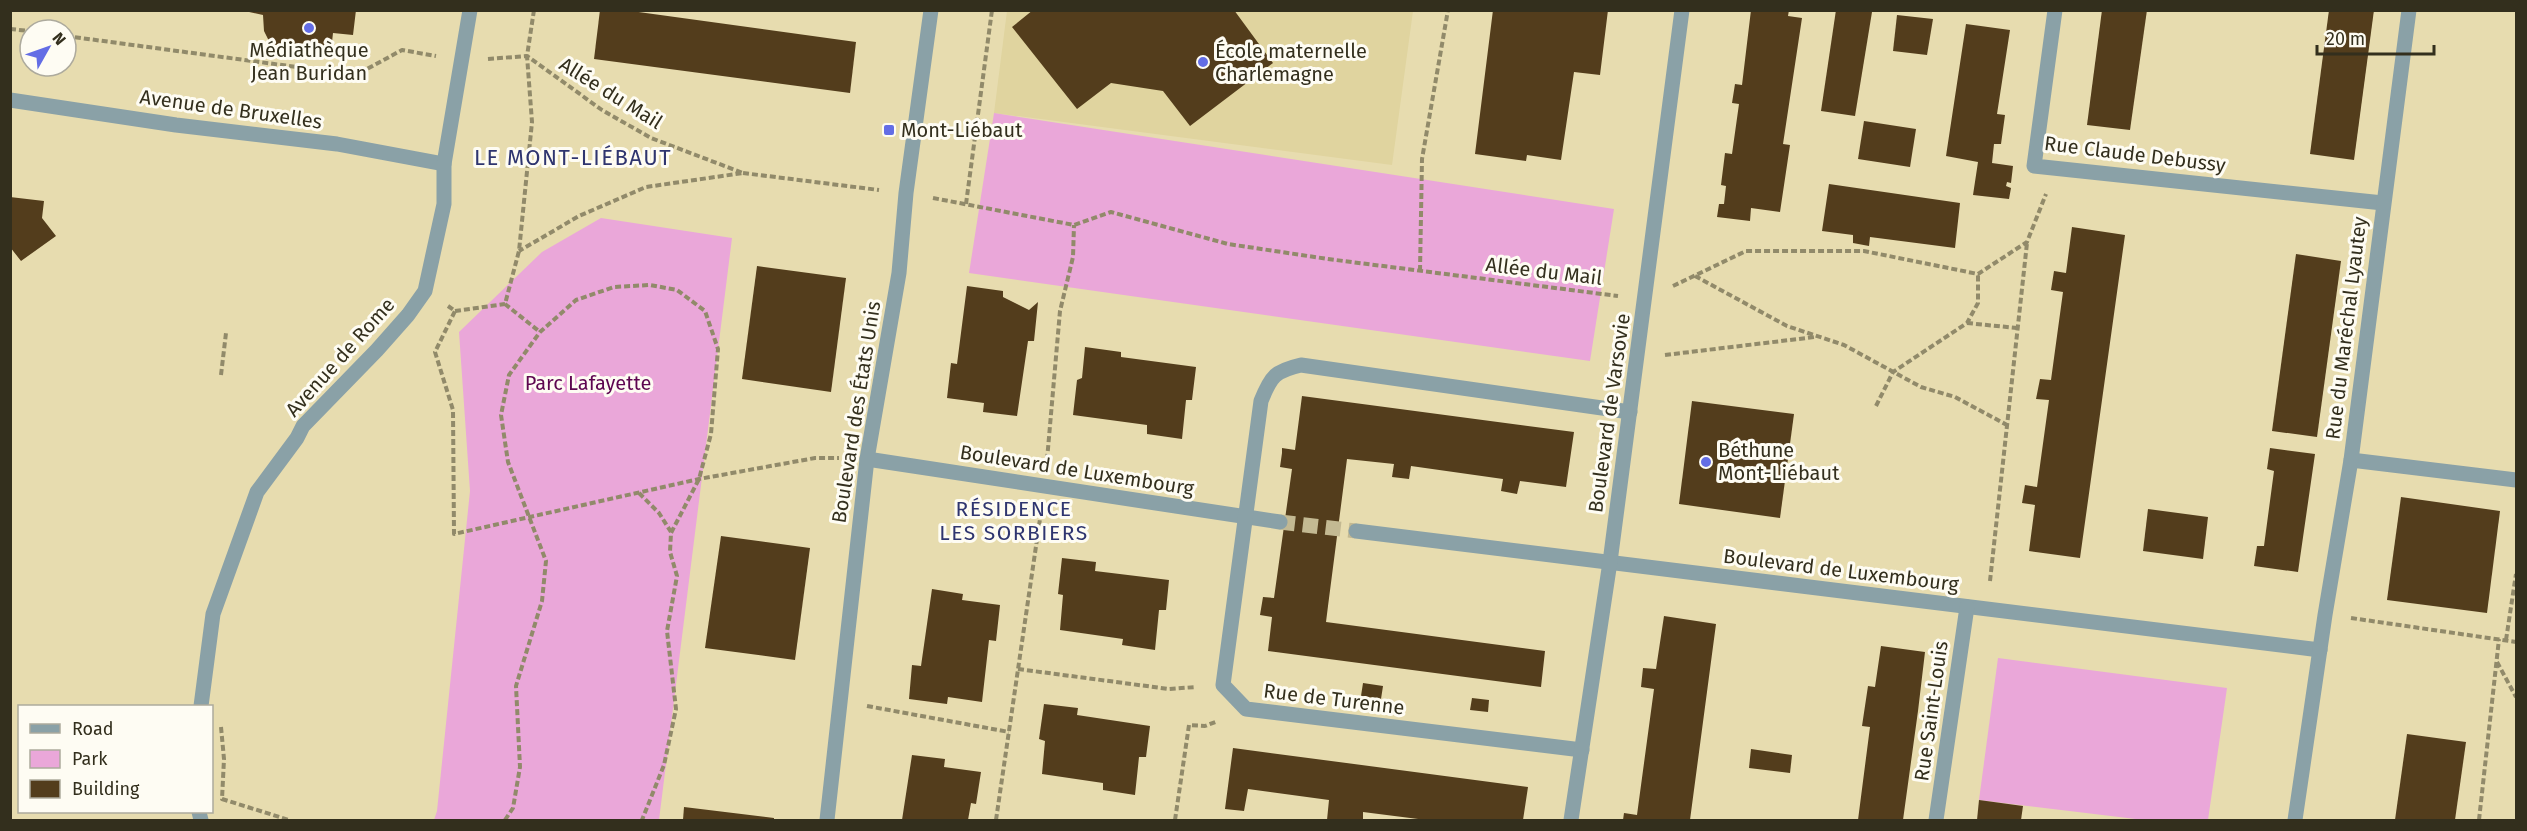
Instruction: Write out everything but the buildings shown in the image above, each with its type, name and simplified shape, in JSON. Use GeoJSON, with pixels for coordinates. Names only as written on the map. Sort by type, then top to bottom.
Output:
{"type":"FeatureCollection","features":[{"type":"Feature","properties":{"kind":"street","name":"Boulevard des États Unis"},"geometry":{"type":"LineString","coordinates":[[827,820],[867,459],[899,273],[906,193],[931,10]]}},
{"type":"Feature","properties":{"kind":"street","name":"Boulevard de Varsovie"},"geometry":{"type":"LineString","coordinates":[[1571,820],[1610,562],[1682,10]]}},
{"type":"Feature","properties":{"kind":"street","name":"Rue Claude Debussy"},"geometry":{"type":"LineString","coordinates":[[2055,10],[2034,166],[2383,203]]}},
{"type":"Feature","properties":{"kind":"street","name":"Rue du Maréchal Lyautey"},"geometry":{"type":"LineString","coordinates":[[2295,820],[2325,615],[2351,460],[2409,10]]}},
{"type":"Feature","properties":{"kind":"street","name":"Avenue de Rome"},"geometry":{"type":"LineString","coordinates":[[201,705],[213,614],[257,492],[297,438],[303,426],[377,350],[408,315],[425,291],[444,204],[444,164],[470,11]]}},
{"type":"Feature","properties":{"kind":"street","name":"Avenue de Bruxelles"},"geometry":{"type":"LineString","coordinates":[[10,100],[176,125],[337,144],[444,164]]}},
{"type":"Feature","properties":{"kind":"street"},"geometry":{"type":"LineString","coordinates":[[1223,685],[1261,401],[1269,381],[1281,370],[1302,365],[1630,412]]}},
{"type":"Feature","properties":{"kind":"street","name":"Boulevard de Luxembourg"},"geometry":{"type":"LineString","coordinates":[[867,459],[1280,522]]}},
{"type":"Feature","properties":{"kind":"street"},"geometry":{"type":"LineString","coordinates":[[2351,460],[2517,480]]}},
{"type":"Feature","properties":{"kind":"street","name":"Boulevard de Luxembourg"},"geometry":{"type":"LineString","coordinates":[[1356,531],[2320,650]]}},
{"type":"Feature","properties":{"kind":"street","name":"Rue Saint-Louis"},"geometry":{"type":"LineString","coordinates":[[1936,820],[1967,607]]}},
{"type":"Feature","properties":{"kind":"street","name":"Rue de Turenne"},"geometry":{"type":"LineString","coordinates":[[1223,685],[1246,709],[1581,750]]}},
{"type":"Feature","properties":{"kind":"path"},"geometry":{"type":"LineString","coordinates":[[505,304],[519,251],[532,122],[527,56],[534,10]]}},
{"type":"Feature","properties":{"kind":"path"},"geometry":{"type":"LineString","coordinates":[[992,10],[966,204],[1074,225],[1073,257],[1060,311],[1045,486],[996,820]]}},
{"type":"Feature","properties":{"kind":"path"},"geometry":{"type":"LineString","coordinates":[[1420,271],[1422,159],[1448,10]]}},
{"type":"Feature","properties":{"kind":"path"},"geometry":{"type":"LineString","coordinates":[[78,38],[356,75],[402,50],[462,60],[527,56]]}},
{"type":"Feature","properties":{"kind":"path","name":"Allée du Mail"},"geometry":{"type":"LineString","coordinates":[[527,56],[602,110],[651,138],[743,173],[906,193]]}},
{"type":"Feature","properties":{"kind":"path"},"geometry":{"type":"LineString","coordinates":[[1987,609],[2027,242],[2057,169]]}},
{"type":"Feature","properties":{"kind":"path","name":"Allée du Mail"},"geometry":{"type":"LineString","coordinates":[[519,251],[579,216],[646,187],[743,173]]}},
{"type":"Feature","properties":{"kind":"path","name":"Allée du Mail"},"geometry":{"type":"LineString","coordinates":[[1074,225],[1111,212],[1228,244],[1646,299]]}},
{"type":"Feature","properties":{"kind":"path"},"geometry":{"type":"LineString","coordinates":[[1646,299],[1746,252],[1864,251],[1978,274],[2027,242]]}},
{"type":"Feature","properties":{"kind":"path"},"geometry":{"type":"LineString","coordinates":[[1876,406],[1893,372],[1968,323],[1978,303],[1978,274]]}},
{"type":"Feature","properties":{"kind":"path"},"geometry":{"type":"LineString","coordinates":[[1695,276],[1787,326],[1844,345],[1921,387],[1955,397],[2007,425]]}},
{"type":"Feature","properties":{"kind":"path"},"geometry":{"type":"LineString","coordinates":[[505,820],[513,808],[520,767],[516,686],[542,601],[546,561],[508,462],[501,415],[509,375],[540,332],[576,300],[614,287],[650,285],[676,290],[705,311],[718,350],[711,434],[699,479],[671,532],[670,552],[677,576],[667,631],[676,708],[664,765],[642,820]]}},
{"type":"Feature","properties":{"kind":"path"},"geometry":{"type":"LineString","coordinates":[[425,291],[454,311],[505,304],[540,332]]}},
{"type":"Feature","properties":{"kind":"path"},"geometry":{"type":"LineString","coordinates":[[454,311],[435,352],[453,410],[454,534],[699,479],[815,458],[867,459]]}},
{"type":"Feature","properties":{"kind":"path"},"geometry":{"type":"LineString","coordinates":[[1968,323],[2018,328]]}},
{"type":"Feature","properties":{"kind":"path"},"geometry":{"type":"LineString","coordinates":[[220,375],[226,333]]}},
{"type":"Feature","properties":{"kind":"path"},"geometry":{"type":"LineString","coordinates":[[1637,359],[1818,336]]}},
{"type":"Feature","properties":{"kind":"path"},"geometry":{"type":"LineString","coordinates":[[639,493],[659,513],[671,532]]}},
{"type":"Feature","properties":{"kind":"path"},"geometry":{"type":"LineString","coordinates":[[2506,640],[2517,574]]}},
{"type":"Feature","properties":{"kind":"path"},"geometry":{"type":"LineString","coordinates":[[2325,615],[2517,642]]}},
{"type":"Feature","properties":{"kind":"path"},"geometry":{"type":"LineString","coordinates":[[2479,820],[2499,639]]}},
{"type":"Feature","properties":{"kind":"path"},"geometry":{"type":"LineString","coordinates":[[2496,661],[2517,697]]}},
{"type":"Feature","properties":{"kind":"path"},"geometry":{"type":"LineString","coordinates":[[1018,669],[1169,689],[1223,685]]}},
{"type":"Feature","properties":{"kind":"path"},"geometry":{"type":"LineString","coordinates":[[840,701],[1009,732]]}},
{"type":"Feature","properties":{"kind":"path"},"geometry":{"type":"LineString","coordinates":[[1175,820],[1189,725],[1205,726],[1246,709]]}},
{"type":"Feature","properties":{"kind":"path"},"geometry":{"type":"LineString","coordinates":[[220,717],[224,759],[222,799],[289,820]]}},
{"type":"Feature","properties":{"kind":"shaded area","name":"École maternelle Charlemagne"},"geometry":{"type":"Polygon","coordinates":[[[1007,11],[1413,11],[1392,165],[994,113],[1007,11]]]}},
{"type":"Feature","properties":{"kind":"green space"},"geometry":{"type":"Polygon","coordinates":[[[994,113],[1614,209],[1590,361],[969,273],[994,113]]]}},
{"type":"Feature","properties":{"kind":"green space","name":"Parc Lafayette"},"geometry":{"type":"Polygon","coordinates":[[[601,218],[732,238],[659,820],[434,820],[437,811],[470,491],[459,332],[542,252],[601,218]]]}},
{"type":"Feature","properties":{"kind":"green space"},"geometry":{"type":"Polygon","coordinates":[[[1998,658],[2227,688],[2208,820],[2144,820],[1979,800],[1998,658]]]}},
{"type":"Feature","properties":{"kind":"tunnel"},"geometry":{"type":"LineString","coordinates":[[1280,522],[1356,531]]}},
{"type":"Feature","properties":{"kind":"place","name":"Médiathèque Jean Buridan"},"geometry":{"type":"Point","coordinates":[309,28]}},
{"type":"Feature","properties":{"kind":"place","name":"École maternelle Charlemagne"},"geometry":{"type":"Point","coordinates":[1203,62]}},
{"type":"Feature","properties":{"kind":"place","name":"Mont-Liébaut"},"geometry":{"type":"Point","coordinates":[889,130]}},
{"type":"Feature","properties":{"kind":"place","name":"Béthune Mont-Liébaut"},"geometry":{"type":"Point","coordinates":[1706,462]}},
{"type":"Feature","properties":{"kind":"district","name":"LE MONT-LIÉBAUT"},"geometry":{"type":"Point","coordinates":[573,157]}},
{"type":"Feature","properties":{"kind":"district","name":"RÉSIDENCE LES SORBIERS"},"geometry":{"type":"Point","coordinates":[1014,521]}}]}
